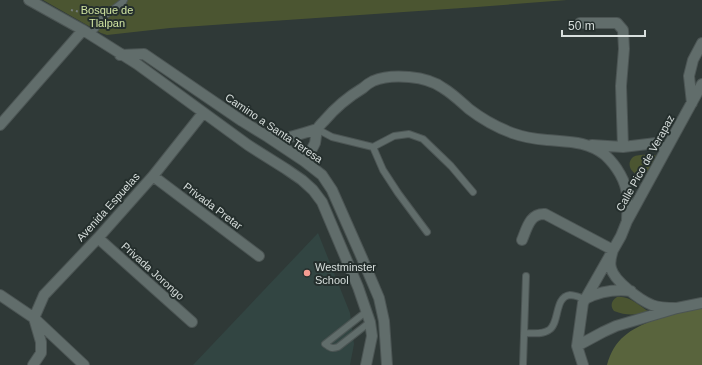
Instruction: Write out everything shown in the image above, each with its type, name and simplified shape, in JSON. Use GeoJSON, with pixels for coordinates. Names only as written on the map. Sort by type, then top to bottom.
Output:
{"type":"FeatureCollection","features":[{"type":"Feature","properties":{"kind":"street"},"geometry":{"type":"LineString","coordinates":[[29,0],[83,30],[120,55],[137,64],[248,145],[302,180],[313,190],[322,202],[356,281],[367,311],[372,336],[366,365]]}},
{"type":"Feature","properties":{"kind":"street"},"geometry":{"type":"LineString","coordinates":[[580,23],[616,23],[623,30],[624,48],[621,86],[624,147]]}},
{"type":"Feature","properties":{"kind":"street"},"geometry":{"type":"LineString","coordinates":[[0,125],[83,30]]}},
{"type":"Feature","properties":{"kind":"street"},"geometry":{"type":"LineString","coordinates":[[692,103],[689,76],[693,60],[702,43]]}},
{"type":"Feature","properties":{"kind":"street","name":"Camino a Santa Teresa"},"geometry":{"type":"LineString","coordinates":[[120,55],[144,54],[242,121],[304,161],[322,175],[332,190],[379,298],[384,322],[387,365]]}},
{"type":"Feature","properties":{"kind":"street","name":"Calle Pico de Verapaz"},"geometry":{"type":"LineString","coordinates":[[304,161],[311,152],[318,129],[331,113],[350,96],[373,81],[385,78],[410,77],[421,79],[442,87],[479,116],[512,133],[536,139],[560,140],[587,145],[606,156],[613,164],[626,187],[628,196],[626,221]]}},
{"type":"Feature","properties":{"kind":"street","name":"Calle Pico de Verapaz"},"geometry":{"type":"LineString","coordinates":[[626,221],[702,84]]}},
{"type":"Feature","properties":{"kind":"street","name":"Avenida Espuelas"},"geometry":{"type":"LineString","coordinates":[[34,318],[44,295],[98,238],[153,176],[203,113]]}},
{"type":"Feature","properties":{"kind":"street"},"geometry":{"type":"LineString","coordinates":[[268,137],[290,137],[318,129]]}},
{"type":"Feature","properties":{"kind":"street"},"geometry":{"type":"LineString","coordinates":[[587,145],[624,147],[656,143],[666,149]]}},
{"type":"Feature","properties":{"kind":"street","name":"Privada Pretar"},"geometry":{"type":"LineString","coordinates":[[153,176],[259,256]]}},
{"type":"Feature","properties":{"kind":"street"},"geometry":{"type":"LineString","coordinates":[[522,240],[532,218],[538,214],[545,214],[613,250]]}},
{"type":"Feature","properties":{"kind":"street"},"geometry":{"type":"LineString","coordinates":[[583,365],[577,346],[583,303],[621,236],[626,221]]}},
{"type":"Feature","properties":{"kind":"street","name":"Privada Jorongo"},"geometry":{"type":"LineString","coordinates":[[98,238],[192,322]]}},
{"type":"Feature","properties":{"kind":"street"},"geometry":{"type":"LineString","coordinates":[[613,250],[610,267],[618,280],[631,291],[653,305],[677,308]]}},
{"type":"Feature","properties":{"kind":"street"},"geometry":{"type":"LineString","coordinates":[[585,299],[608,291],[631,291]]}},
{"type":"Feature","properties":{"kind":"street"},"geometry":{"type":"LineString","coordinates":[[0,296],[34,318],[84,365]]}},
{"type":"Feature","properties":{"kind":"street"},"geometry":{"type":"LineString","coordinates":[[577,346],[616,326],[702,302]]}},
{"type":"Feature","properties":{"kind":"street"},"geometry":{"type":"LineString","coordinates":[[33,365],[41,353],[41,342],[34,318]]}},
{"type":"Feature","properties":{"kind":"lane"},"geometry":{"type":"LineString","coordinates":[[94,29],[103,17],[124,0]]}},
{"type":"Feature","properties":{"kind":"lane"},"geometry":{"type":"LineString","coordinates":[[318,129],[332,137],[373,147],[394,136],[409,134],[423,139],[451,166],[474,192]]}},
{"type":"Feature","properties":{"kind":"lane"},"geometry":{"type":"LineString","coordinates":[[373,147],[383,170],[427,232]]}},
{"type":"Feature","properties":{"kind":"lane"},"geometry":{"type":"LineString","coordinates":[[522,365],[526,276]]}},
{"type":"Feature","properties":{"kind":"lane"},"geometry":{"type":"LineString","coordinates":[[524,332],[542,332],[553,326],[561,301],[565,297],[571,295],[585,299]]}},
{"type":"Feature","properties":{"kind":"lane"},"geometry":{"type":"LineString","coordinates":[[367,311],[326,344],[329,347],[338,347],[370,322]]}},
{"type":"Feature","properties":{"kind":"path"},"geometry":{"type":"LineString","coordinates":[[69,10],[103,17]]}},
{"type":"Feature","properties":{"kind":"shaded area","name":"Westminster School"},"geometry":{"type":"Polygon","coordinates":[[[318,233],[350,313],[354,344],[350,365],[193,365],[318,233]]]}},
{"type":"Feature","properties":{"kind":"green space","name":"Bosque de Tlalpan"},"geometry":{"type":"Polygon","coordinates":[[[43,0],[567,0],[170,28],[107,35],[43,0]]]}},
{"type":"Feature","properties":{"kind":"green space"},"geometry":{"type":"Polygon","coordinates":[[[641,155],[656,156],[650,169],[647,172],[639,175],[630,168],[630,161],[633,157],[641,155]]]}},
{"type":"Feature","properties":{"kind":"green space"},"geometry":{"type":"Polygon","coordinates":[[[617,297],[630,299],[649,312],[640,314],[623,314],[614,311],[612,304],[613,300],[617,297]]]}},
{"type":"Feature","properties":{"kind":"green space"},"geometry":{"type":"Polygon","coordinates":[[[702,308],[702,365],[607,365],[614,348],[630,331],[645,323],[672,313],[702,308]]]}},
{"type":"Feature","properties":{"kind":"place","name":"Westminster School"},"geometry":{"type":"Point","coordinates":[307,273]}}]}
